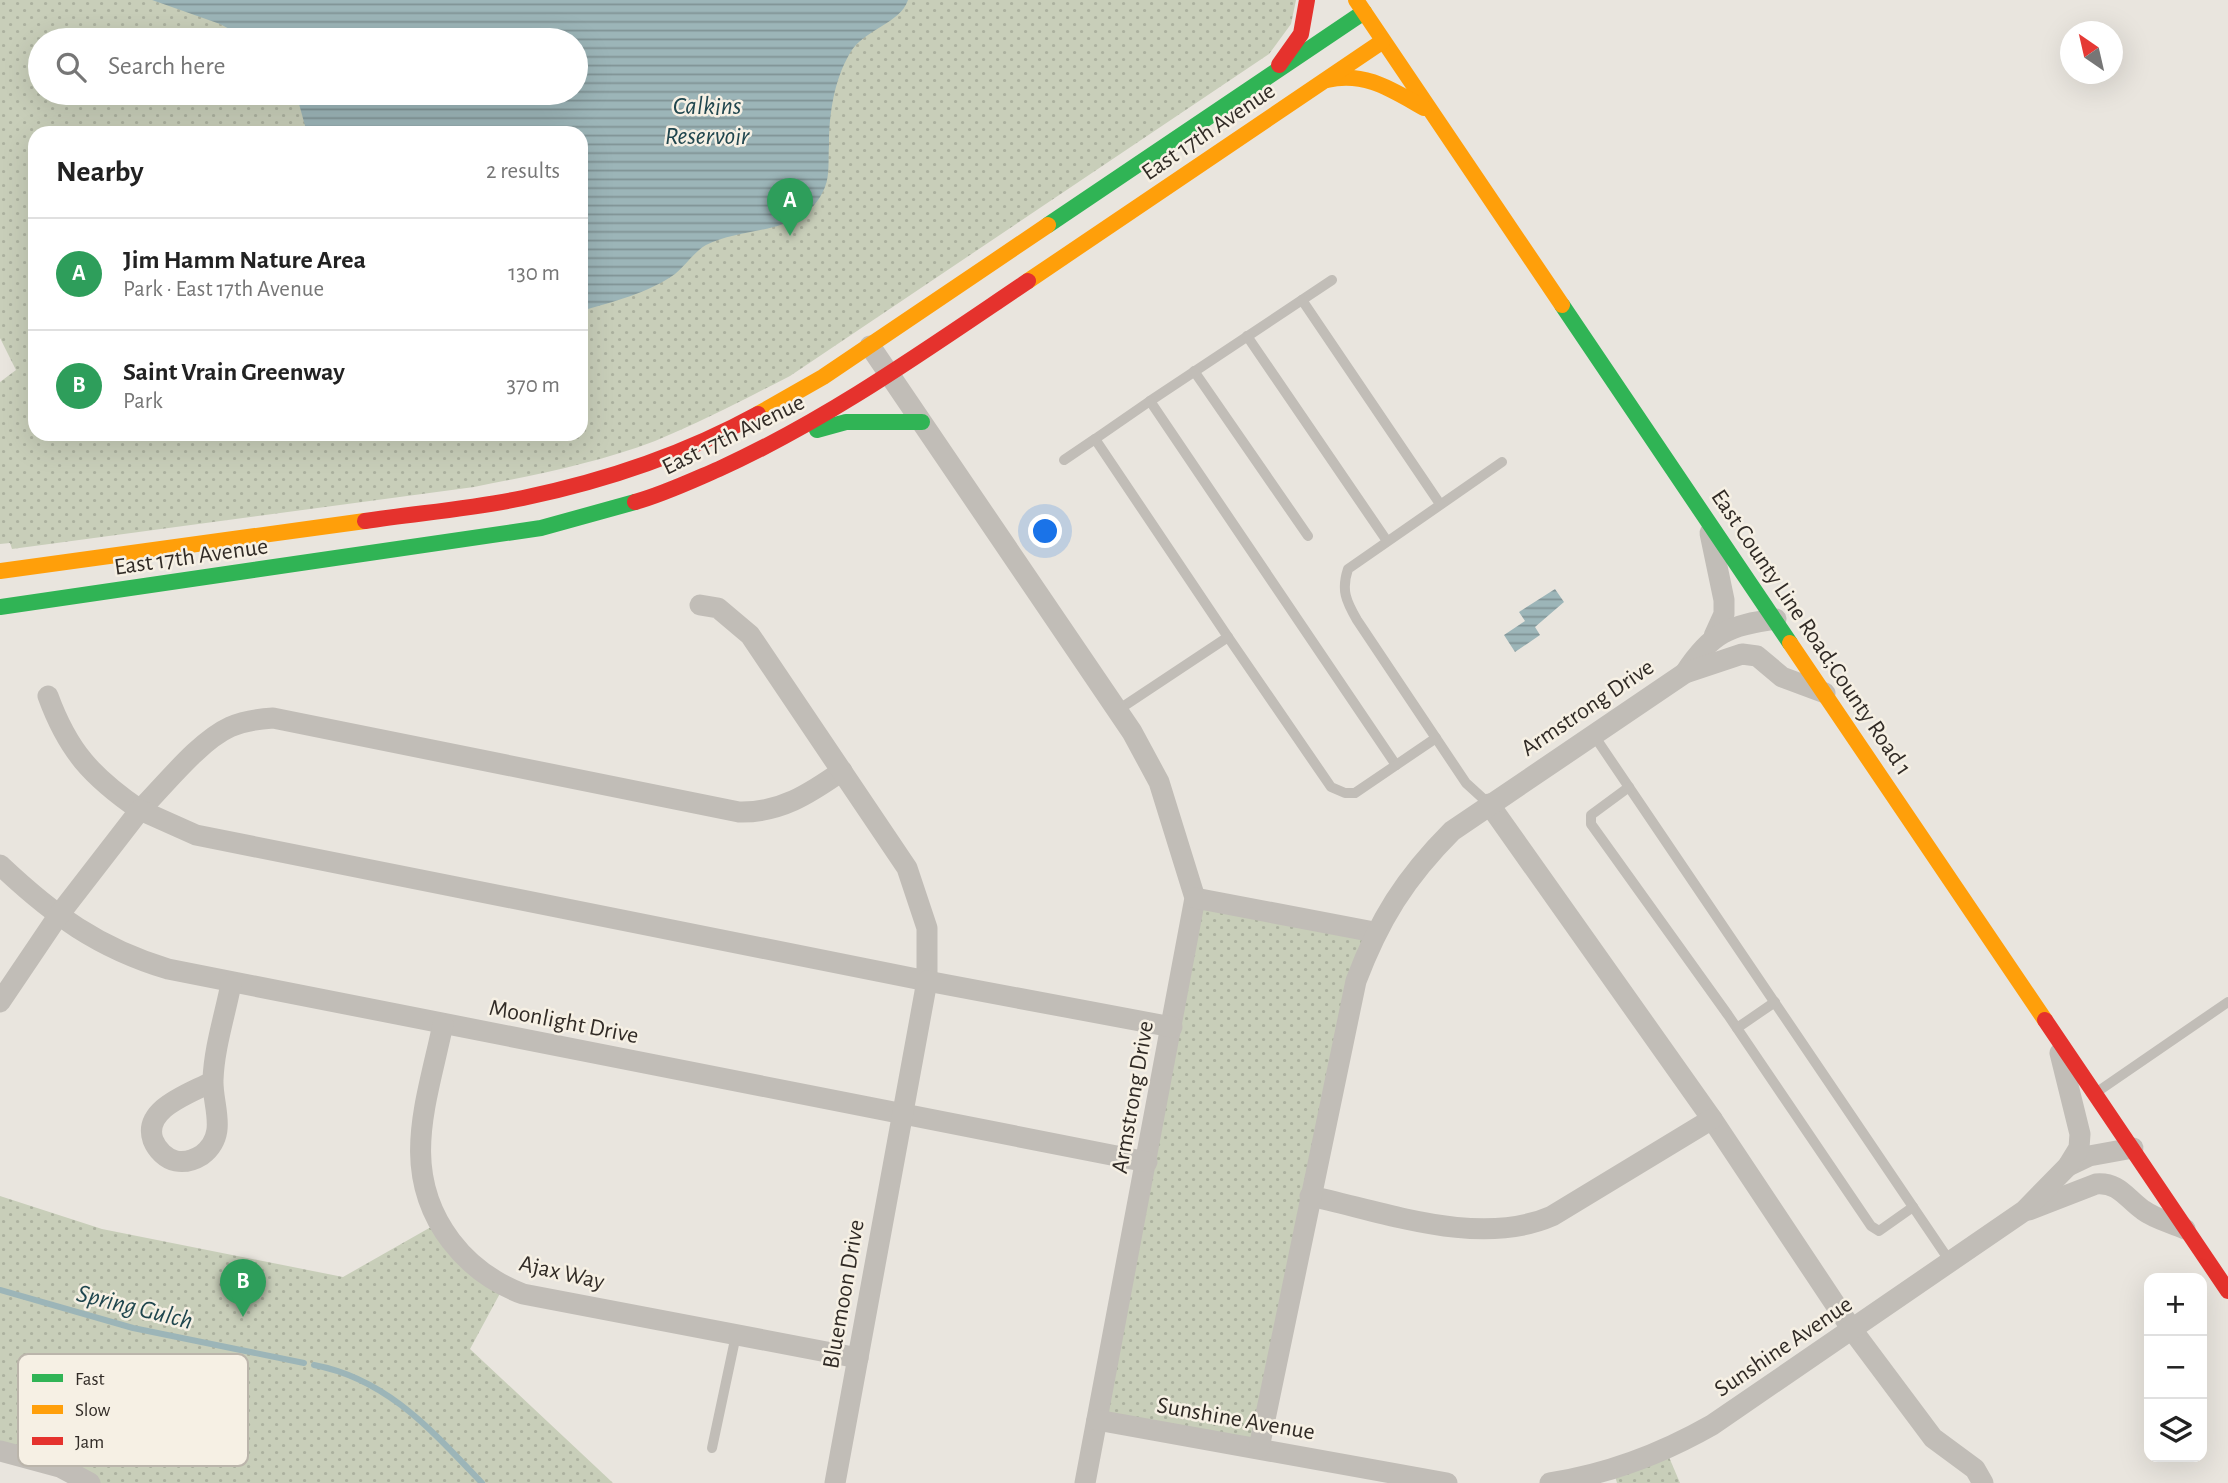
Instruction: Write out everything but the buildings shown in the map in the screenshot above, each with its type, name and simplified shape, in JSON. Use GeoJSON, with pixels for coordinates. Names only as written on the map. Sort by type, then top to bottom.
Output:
{"type":"FeatureCollection","features":[{"type":"Feature","properties":{"kind":"main road"},"geometry":{"type":"LineString","coordinates":[[1261,83],[1281,62],[1301,34],[1307,0]]}},
{"type":"Feature","properties":{"kind":"main road","name":"East 17th Avenue"},"geometry":{"type":"LineString","coordinates":[[0,571],[476,506],[565,489],[660,460],[733,428],[802,391],[1261,83],[1360,6]]}},
{"type":"Feature","properties":{"kind":"main road","name":"East County Line Road;County Road 1"},"geometry":{"type":"LineString","coordinates":[[1360,6],[2228,1291]]}},
{"type":"Feature","properties":{"kind":"main road","name":"East 17th Avenue"},"geometry":{"type":"LineString","coordinates":[[0,607],[550,526],[658,496],[782,440],[889,374],[1383,41]]}},
{"type":"Feature","properties":{"kind":"main road"},"geometry":{"type":"LineString","coordinates":[[1323,82],[1340,76],[1367,77],[1432,112]]}},
{"type":"Feature","properties":{"kind":"main road"},"geometry":{"type":"LineString","coordinates":[[782,440],[846,422],[922,422]]}},
{"type":"Feature","properties":{"kind":"street"},"geometry":{"type":"LineString","coordinates":[[870,346],[1118,710],[1158,782],[1195,898],[1374,932]]}},
{"type":"Feature","properties":{"kind":"street","name":"Armstrong Drive"},"geometry":{"type":"LineString","coordinates":[[1708,519],[1724,600],[1724,614],[1714,636]]}},
{"type":"Feature","properties":{"kind":"street","name":"Bluemoon Drive"},"geometry":{"type":"LineString","coordinates":[[701,605],[719,608],[750,635],[882,829],[916,887],[928,928],[927,981],[835,1483]]}},
{"type":"Feature","properties":{"kind":"street","name":"Armstrong Drive"},"geometry":{"type":"LineString","coordinates":[[1685,673],[1698,652],[1714,636],[1735,626],[1776,619]]}},
{"type":"Feature","properties":{"kind":"street","name":"Armstrong Drive"},"geometry":{"type":"LineString","coordinates":[[1259,1448],[1356,982],[1374,932],[1423,859],[1451,831],[1489,804],[1685,673],[1742,654],[1757,656],[1782,677],[1827,694]]}},
{"type":"Feature","properties":{"kind":"street"},"geometry":{"type":"LineString","coordinates":[[48,696],[56,720],[91,774],[140,810],[196,835],[1171,1027]]}},
{"type":"Feature","properties":{"kind":"street"},"geometry":{"type":"LineString","coordinates":[[0,1002],[58,916],[140,810],[209,741],[227,728],[249,720],[273,718],[739,812],[777,808],[798,800],[842,772]]}},
{"type":"Feature","properties":{"kind":"street"},"geometry":{"type":"LineString","coordinates":[[1489,804],[1712,1119],[1853,1331],[1933,1438],[1975,1469],[1983,1483]]}},
{"type":"Feature","properties":{"kind":"street","name":"Moonlight Drive"},"geometry":{"type":"LineString","coordinates":[[0,865],[84,935],[122,954],[231,984],[1147,1163]]}},
{"type":"Feature","properties":{"kind":"street","name":"Armstrong Drive"},"geometry":{"type":"LineString","coordinates":[[1085,1483],[1195,898]]}},
{"type":"Feature","properties":{"kind":"street"},"geometry":{"type":"LineString","coordinates":[[213,1081],[231,984]]}},
{"type":"Feature","properties":{"kind":"street","name":"Ajax Way"},"geometry":{"type":"LineString","coordinates":[[443,1024],[419,1160],[426,1200],[438,1223],[457,1249],[486,1276],[523,1294],[858,1358]]}},
{"type":"Feature","properties":{"kind":"street","name":"Sunshine Avenue"},"geometry":{"type":"LineString","coordinates":[[1550,1483],[1620,1468],[1670,1448],[1712,1425],[2024,1212],[2068,1166],[2079,1148],[2080,1134],[2056,1036]]}},
{"type":"Feature","properties":{"kind":"street"},"geometry":{"type":"LineString","coordinates":[[1310,1196],[1476,1230],[1528,1226],[1552,1216],[1712,1119]]}},
{"type":"Feature","properties":{"kind":"street","name":"Sunshine Avenue"},"geometry":{"type":"LineString","coordinates":[[2068,1166],[2089,1156],[2133,1148]]}},
{"type":"Feature","properties":{"kind":"street","name":"Sunshine Avenue"},"geometry":{"type":"LineString","coordinates":[[2024,1212],[2095,1184],[2107,1183],[2122,1190],[2144,1211],[2187,1230]]}},
{"type":"Feature","properties":{"kind":"street","name":"Sunshine Avenue"},"geometry":{"type":"LineString","coordinates":[[1097,1420],[1447,1483]]}},
{"type":"Feature","properties":{"kind":"street"},"geometry":{"type":"LineString","coordinates":[[0,1451],[18,1456]]}},
{"type":"Feature","properties":{"kind":"street"},"geometry":{"type":"LineString","coordinates":[[56,1466],[90,1483]]}},
{"type":"Feature","properties":{"kind":"lane"},"geometry":{"type":"LineString","coordinates":[[1064,460],[1332,280]]}},
{"type":"Feature","properties":{"kind":"lane"},"geometry":{"type":"LineString","coordinates":[[1302,300],[1440,504]]}},
{"type":"Feature","properties":{"kind":"lane"},"geometry":{"type":"LineString","coordinates":[[1247,336],[1387,541]]}},
{"type":"Feature","properties":{"kind":"lane"},"geometry":{"type":"LineString","coordinates":[[1194,372],[1308,536]]}},
{"type":"Feature","properties":{"kind":"lane"},"geometry":{"type":"LineString","coordinates":[[1150,401],[1396,765]]}},
{"type":"Feature","properties":{"kind":"lane"},"geometry":{"type":"LineString","coordinates":[[1095,439],[1331,787],[1345,793],[1355,793],[1436,738]]}},
{"type":"Feature","properties":{"kind":"lane"},"geometry":{"type":"LineString","coordinates":[[1489,804],[1466,783],[1436,738],[1345,598],[1343,583],[1348,569],[1502,462]]}},
{"type":"Feature","properties":{"kind":"lane"},"geometry":{"type":"LineString","coordinates":[[1118,710],[1228,637]]}},
{"type":"Feature","properties":{"kind":"lane"},"geometry":{"type":"LineString","coordinates":[[1593,734],[1951,1263]]}},
{"type":"Feature","properties":{"kind":"lane"},"geometry":{"type":"LineString","coordinates":[[1629,787],[1591,815],[1591,824],[1737,1028],[1871,1226],[1880,1231],[1913,1207]]}},
{"type":"Feature","properties":{"kind":"lane"},"geometry":{"type":"LineString","coordinates":[[1737,1028],[1774,1002]]}},
{"type":"Feature","properties":{"kind":"lane"},"geometry":{"type":"LineString","coordinates":[[2094,1093],[2228,1002]]}},
{"type":"Feature","properties":{"kind":"lane"},"geometry":{"type":"LineString","coordinates":[[712,1448],[736,1335]]}},
{"type":"Feature","properties":{"kind":"green space"},"geometry":{"type":"Polygon","coordinates":[[[0,0],[1296,0],[1291,24],[1269,54],[790,376],[672,434],[633,449],[543,473],[474,487],[12,549],[10,543],[0,544],[0,382],[16,370],[0,338],[0,0]]]}},
{"type":"Feature","properties":{"kind":"green space"},"geometry":{"type":"Polygon","coordinates":[[[1195,898],[1374,932],[1259,1448],[1097,1420],[1195,898]]]}},
{"type":"Feature","properties":{"kind":"green space"},"geometry":{"type":"Polygon","coordinates":[[[0,1196],[102,1229],[343,1277],[438,1223],[504,1286],[470,1349],[613,1483],[90,1483],[42,1466],[248,1466],[248,1354],[18,1354],[18,1457],[0,1451],[0,1196]]]}},
{"type":"Feature","properties":{"kind":"green space"},"geometry":{"type":"Polygon","coordinates":[[[1666,1450],[1680,1483],[1617,1483],[1613,1469],[1666,1450]]]}},
{"type":"Feature","properties":{"kind":"water","name":"Calkins Reservoir"},"geometry":{"type":"Polygon","coordinates":[[[152,0],[908,0],[898,15],[856,45],[845,63],[831,109],[827,182],[816,203],[789,222],[706,245],[675,274],[653,287],[588,309],[588,126],[305,126],[299,105],[588,105],[588,28],[228,28],[152,0]]]}},
{"type":"Feature","properties":{"kind":"water"},"geometry":{"type":"Polygon","coordinates":[[[1555,589],[1564,602],[1535,627],[1540,635],[1515,652],[1504,635],[1525,621],[1519,612],[1555,589]]]}},
{"type":"Feature","properties":{"kind":"waterway","name":"Spring Gulch"},"geometry":{"type":"LineString","coordinates":[[0,1290],[133,1328],[304,1363]]}},
{"type":"Feature","properties":{"kind":"waterway","name":"Spring Gulch"},"geometry":{"type":"LineString","coordinates":[[314,1365],[365,1382],[387,1395],[427,1427],[482,1483]]}},
{"type":"Feature","properties":{"kind":"traffic: fast"},"geometry":{"type":"LineString","coordinates":[[1048,225],[1364,12]]}},
{"type":"Feature","properties":{"kind":"traffic: fast"},"geometry":{"type":"LineString","coordinates":[[1562,305],[1790,643]]}},
{"type":"Feature","properties":{"kind":"traffic: fast"},"geometry":{"type":"LineString","coordinates":[[817,430],[846,422],[922,422]]}},
{"type":"Feature","properties":{"kind":"traffic: fast"},"geometry":{"type":"LineString","coordinates":[[0,607],[541,528],[635,502]]}},
{"type":"Feature","properties":{"kind":"traffic: slow"},"geometry":{"type":"LineString","coordinates":[[1356,0],[1562,305]]}},
{"type":"Feature","properties":{"kind":"traffic: slow"},"geometry":{"type":"LineString","coordinates":[[1028,281],[1383,41]]}},
{"type":"Feature","properties":{"kind":"traffic: slow"},"geometry":{"type":"LineString","coordinates":[[1327,80],[1366,80],[1424,108]]}},
{"type":"Feature","properties":{"kind":"traffic: slow"},"geometry":{"type":"LineString","coordinates":[[758,414],[823,377],[1048,225]]}},
{"type":"Feature","properties":{"kind":"traffic: slow"},"geometry":{"type":"LineString","coordinates":[[0,571],[365,521]]}},
{"type":"Feature","properties":{"kind":"traffic: slow"},"geometry":{"type":"LineString","coordinates":[[1790,643],[2045,1020]]}},
{"type":"Feature","properties":{"kind":"traffic: jam"},"geometry":{"type":"LineString","coordinates":[[1279,65],[1301,34],[1307,0]]}},
{"type":"Feature","properties":{"kind":"traffic: jam"},"geometry":{"type":"LineString","coordinates":[[635,502],[719,469],[799,428],[877,382],[1028,281]]}},
{"type":"Feature","properties":{"kind":"traffic: jam"},"geometry":{"type":"LineString","coordinates":[[365,521],[503,502],[584,483],[673,454],[758,414]]}},
{"type":"Feature","properties":{"kind":"traffic: jam"},"geometry":{"type":"LineString","coordinates":[[2045,1020],[2228,1291]]}},
{"type":"Feature","properties":{"kind":"place","name":"Jim Hamm Nature Area"},"geometry":{"type":"Point","coordinates":[790,236]}},
{"type":"Feature","properties":{"kind":"place","name":"Saint Vrain Greenway"},"geometry":{"type":"Point","coordinates":[243,1317]}}]}
